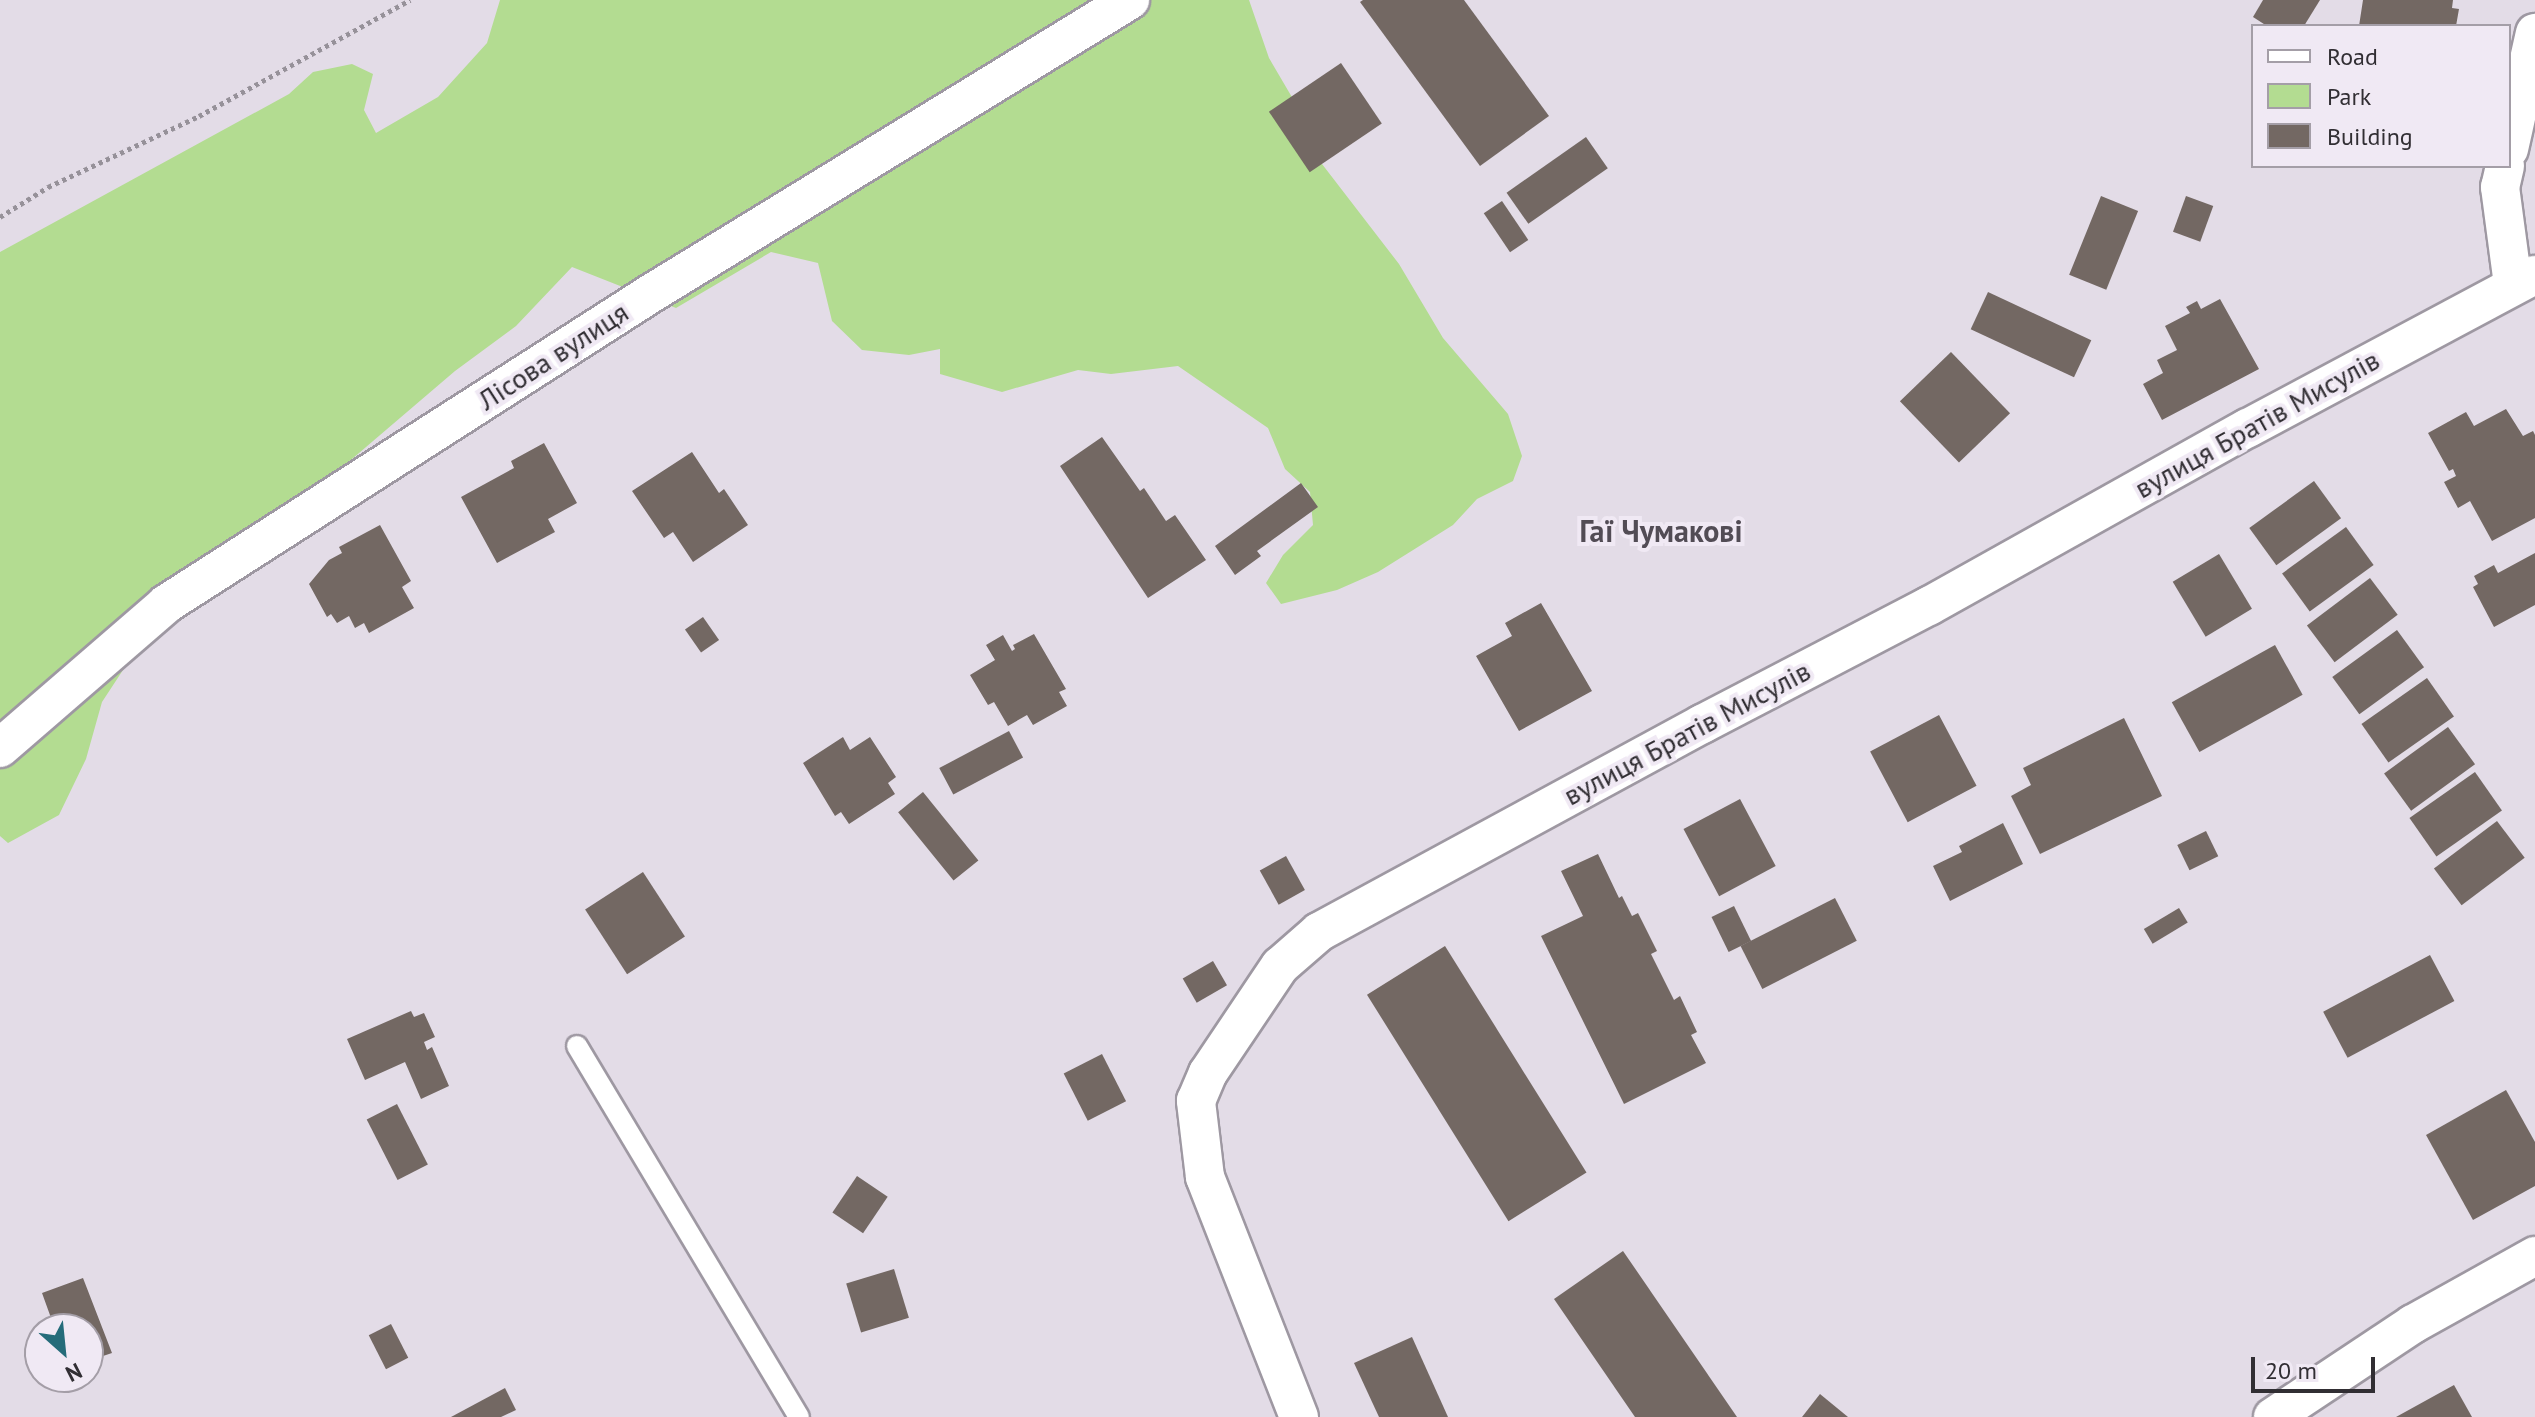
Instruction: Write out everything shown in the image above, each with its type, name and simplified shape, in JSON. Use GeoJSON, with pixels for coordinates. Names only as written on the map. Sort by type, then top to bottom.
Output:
{"type":"FeatureCollection","features":[{"type":"Feature","properties":{"kind":"street","name":"Лісова вулиця"},"geometry":{"type":"LineString","coordinates":[[0,748],[166,604],[650,294],[1130,0]]}},
{"type":"Feature","properties":{"kind":"street"},"geometry":{"type":"LineString","coordinates":[[2511,140],[2535,33]]}},
{"type":"Feature","properties":{"kind":"street"},"geometry":{"type":"LineString","coordinates":[[2505,168],[2500,187],[2524,280]]}},
{"type":"Feature","properties":{"kind":"street","name":"вулиця Братів Мисулів"},"geometry":{"type":"LineString","coordinates":[[1299,1417],[1205,1177],[1196,1101],[1208,1073],[1280,966],[1319,932],[1702,724],[1929,606],[2524,280]]}},
{"type":"Feature","properties":{"kind":"street"},"geometry":{"type":"LineString","coordinates":[[2273,1417],[2413,1324],[2535,1256]]}},
{"type":"Feature","properties":{"kind":"lane"},"geometry":{"type":"LineString","coordinates":[[577,1046],[799,1417]]}},
{"type":"Feature","properties":{"kind":"path"},"geometry":{"type":"LineString","coordinates":[[0,217],[48,187],[199,116],[410,0]]}},
{"type":"Feature","properties":{"kind":"green space"},"geometry":{"type":"Polygon","coordinates":[[[500,0],[1249,0],[1269,58],[1303,116],[1322,164],[1399,264],[1443,338],[1508,414],[1522,456],[1513,481],[1477,499],[1453,525],[1378,572],[1337,590],[1281,604],[1266,583],[1283,555],[1313,525],[1310,492],[1285,469],[1268,428],[1178,366],[1111,374],[1078,370],[1002,392],[940,374],[940,349],[909,355],[862,350],[832,321],[818,263],[771,252],[676,308],[572,267],[516,326],[455,371],[146,635],[102,702],[86,759],[59,815],[8,843],[0,836],[0,252],[289,94],[313,72],[352,64],[373,74],[364,110],[376,133],[438,97],[487,43],[500,0]]]}},
{"type":"Feature","properties":{"kind":"building"},"geometry":{"type":"Polygon","coordinates":[[[1464,0],[1549,116],[1480,166],[1360,2],[1464,0]]]}},
{"type":"Feature","properties":{"kind":"building"},"geometry":{"type":"Polygon","coordinates":[[[2263,0],[2320,0],[2305,24],[2264,24],[2253,17],[2263,0]]]}},
{"type":"Feature","properties":{"kind":"building"},"geometry":{"type":"Polygon","coordinates":[[[2363,0],[2453,0],[2452,8],[2459,9],[2456,24],[2359,24],[2363,0]]]}},
{"type":"Feature","properties":{"kind":"building"},"geometry":{"type":"Polygon","coordinates":[[[1341,63],[1382,124],[1310,172],[1269,112],[1341,63]]]}},
{"type":"Feature","properties":{"kind":"building"},"geometry":{"type":"Polygon","coordinates":[[[1586,137],[1608,168],[1528,224],[1507,193],[1586,137]]]}},
{"type":"Feature","properties":{"kind":"building"},"geometry":{"type":"Polygon","coordinates":[[[2101,196],[2138,211],[2106,290],[2069,275],[2101,196]]]}},
{"type":"Feature","properties":{"kind":"building"},"geometry":{"type":"Polygon","coordinates":[[[2186,196],[2213,206],[2200,242],[2173,232],[2186,196]]]}},
{"type":"Feature","properties":{"kind":"building"},"geometry":{"type":"Polygon","coordinates":[[[1502,201],[1528,240],[1510,252],[1484,213],[1502,201]]]}},
{"type":"Feature","properties":{"kind":"building"},"geometry":{"type":"Polygon","coordinates":[[[1988,292],[2091,340],[2074,377],[1971,329],[1988,292]]]}},
{"type":"Feature","properties":{"kind":"building"},"geometry":{"type":"Polygon","coordinates":[[[2220,299],[2259,369],[2162,420],[2143,384],[2163,373],[2157,360],[2177,350],[2165,326],[2190,313],[2186,307],[2197,301],[2201,309],[2220,299]]]}},
{"type":"Feature","properties":{"kind":"building"},"geometry":{"type":"Polygon","coordinates":[[[1951,352],[2010,413],[1959,462],[1900,401],[1951,352]]]}},
{"type":"Feature","properties":{"kind":"building"},"geometry":{"type":"Polygon","coordinates":[[[2506,409],[2523,436],[2533,431],[2535,435],[2535,518],[2492,541],[2470,501],[2458,508],[2444,482],[2456,476],[2453,469],[2449,471],[2428,433],[2466,412],[2474,426],[2506,409]]]}},
{"type":"Feature","properties":{"kind":"building"},"geometry":{"type":"Polygon","coordinates":[[[1102,437],[1140,491],[1144,488],[1166,521],[1175,515],[1206,560],[1148,598],[1060,466],[1102,437]]]}},
{"type":"Feature","properties":{"kind":"building"},"geometry":{"type":"Polygon","coordinates":[[[544,443],[577,503],[548,519],[555,532],[497,563],[461,497],[514,468],[511,461],[544,443]]]}},
{"type":"Feature","properties":{"kind":"building"},"geometry":{"type":"Polygon","coordinates":[[[692,452],[719,493],[724,489],[748,525],[693,562],[673,532],[664,538],[632,491],[692,452]]]}},
{"type":"Feature","properties":{"kind":"building"},"geometry":{"type":"Polygon","coordinates":[[[2314,481],[2341,518],[2276,565],[2249,528],[2314,481]]]}},
{"type":"Feature","properties":{"kind":"building"},"geometry":{"type":"Polygon","coordinates":[[[1301,483],[1318,507],[1257,551],[1261,556],[1235,575],[1215,546],[1301,483]]]}},
{"type":"Feature","properties":{"kind":"building"},"geometry":{"type":"Polygon","coordinates":[[[380,525],[411,581],[402,587],[414,608],[369,633],[364,623],[355,628],[349,616],[337,623],[331,614],[327,617],[309,584],[329,560],[342,553],[339,547],[380,525]]]}},
{"type":"Feature","properties":{"kind":"building"},"geometry":{"type":"Polygon","coordinates":[[[2346,527],[2374,565],[2310,611],[2282,573],[2346,527]]]}},
{"type":"Feature","properties":{"kind":"building"},"geometry":{"type":"Polygon","coordinates":[[[2535,553],[2535,605],[2494,627],[2473,587],[2478,584],[2474,576],[2494,565],[2498,573],[2535,553]]]}},
{"type":"Feature","properties":{"kind":"building"},"geometry":{"type":"Polygon","coordinates":[[[2219,554],[2252,609],[2206,637],[2173,582],[2219,554]]]}},
{"type":"Feature","properties":{"kind":"building"},"geometry":{"type":"Polygon","coordinates":[[[2370,578],[2398,615],[2335,662],[2307,626],[2370,578]]]}},
{"type":"Feature","properties":{"kind":"building"},"geometry":{"type":"Polygon","coordinates":[[[1541,603],[1592,691],[1519,731],[1476,656],[1512,636],[1505,623],[1541,603]]]}},
{"type":"Feature","properties":{"kind":"building"},"geometry":{"type":"Polygon","coordinates":[[[703,617],[719,640],[701,653],[685,630],[703,617]]]}},
{"type":"Feature","properties":{"kind":"building"},"geometry":{"type":"Polygon","coordinates":[[[2397,630],[2424,667],[2359,714],[2332,677],[2397,630]]]}},
{"type":"Feature","properties":{"kind":"building"},"geometry":{"type":"Polygon","coordinates":[[[1034,634],[1066,689],[1059,692],[1067,706],[1033,725],[1027,715],[1008,726],[994,702],[988,705],[970,675],[995,660],[986,645],[1003,635],[1012,651],[1015,649],[1013,645],[1034,634]]]}},
{"type":"Feature","properties":{"kind":"building"},"geometry":{"type":"Polygon","coordinates":[[[2275,645],[2303,695],[2199,752],[2172,702],[2275,645]]]}},
{"type":"Feature","properties":{"kind":"building"},"geometry":{"type":"Polygon","coordinates":[[[2427,678],[2454,717],[2388,762],[2361,724],[2427,678]]]}},
{"type":"Feature","properties":{"kind":"building"},"geometry":{"type":"Polygon","coordinates":[[[1939,715],[1977,786],[1908,822],[1870,752],[1939,715]]]}},
{"type":"Feature","properties":{"kind":"building"},"geometry":{"type":"Polygon","coordinates":[[[2124,718],[2162,796],[2040,854],[2011,796],[2031,785],[2023,768],[2124,718]]]}},
{"type":"Feature","properties":{"kind":"building"},"geometry":{"type":"Polygon","coordinates":[[[2448,727],[2475,764],[2411,811],[2384,773],[2448,727]]]}},
{"type":"Feature","properties":{"kind":"building"},"geometry":{"type":"Polygon","coordinates":[[[1009,731],[1023,757],[953,795],[939,768],[1009,731]]]}},
{"type":"Feature","properties":{"kind":"building"},"geometry":{"type":"Polygon","coordinates":[[[843,737],[850,750],[870,737],[896,777],[888,783],[895,794],[849,824],[841,812],[835,816],[803,763],[843,737]]]}},
{"type":"Feature","properties":{"kind":"building"},"geometry":{"type":"Polygon","coordinates":[[[2475,772],[2502,811],[2436,856],[2409,818],[2475,772]]]}},
{"type":"Feature","properties":{"kind":"building"},"geometry":{"type":"Polygon","coordinates":[[[923,792],[978,860],[954,881],[898,812],[923,792]]]}},
{"type":"Feature","properties":{"kind":"building"},"geometry":{"type":"Polygon","coordinates":[[[1740,799],[1776,866],[1719,896],[1683,829],[1740,799]]]}},
{"type":"Feature","properties":{"kind":"building"},"geometry":{"type":"Polygon","coordinates":[[[2497,821],[2525,858],[2462,905],[2434,869],[2497,821]]]}},
{"type":"Feature","properties":{"kind":"building"},"geometry":{"type":"Polygon","coordinates":[[[2003,823],[2023,864],[1950,901],[1933,866],[1962,852],[1959,846],[2003,823]]]}},
{"type":"Feature","properties":{"kind":"building"},"geometry":{"type":"Polygon","coordinates":[[[2206,831],[2218,856],[2190,870],[2177,845],[2206,831]]]}},
{"type":"Feature","properties":{"kind":"building"},"geometry":{"type":"Polygon","coordinates":[[[1598,854],[1619,898],[1622,896],[1632,916],[1638,913],[1657,951],[1651,954],[1674,1000],[1680,996],[1697,1032],[1691,1035],[1706,1063],[1624,1104],[1541,936],[1583,916],[1561,871],[1598,854]]]}},
{"type":"Feature","properties":{"kind":"building"},"geometry":{"type":"Polygon","coordinates":[[[1286,856],[1305,890],[1279,905],[1260,871],[1286,856]]]}},
{"type":"Feature","properties":{"kind":"building"},"geometry":{"type":"Polygon","coordinates":[[[643,872],[685,937],[627,974],[585,910],[643,872]]]}},
{"type":"Feature","properties":{"kind":"building"},"geometry":{"type":"Polygon","coordinates":[[[1835,898],[1857,941],[1762,989],[1741,946],[1835,898]]]}},
{"type":"Feature","properties":{"kind":"building"},"geometry":{"type":"Polygon","coordinates":[[[1734,906],[1751,941],[1729,952],[1712,917],[1734,906]]]}},
{"type":"Feature","properties":{"kind":"building"},"geometry":{"type":"Polygon","coordinates":[[[2179,908],[2188,923],[2153,944],[2144,929],[2179,908]]]}},
{"type":"Feature","properties":{"kind":"building"},"geometry":{"type":"Polygon","coordinates":[[[1445,946],[1586,1172],[1508,1221],[1367,995],[1445,946]]]}},
{"type":"Feature","properties":{"kind":"building"},"geometry":{"type":"Polygon","coordinates":[[[2430,955],[2454,1001],[2348,1058],[2323,1012],[2430,955]]]}},
{"type":"Feature","properties":{"kind":"building"},"geometry":{"type":"Polygon","coordinates":[[[1213,961],[1227,985],[1197,1003],[1183,978],[1213,961]]]}},
{"type":"Feature","properties":{"kind":"building"},"geometry":{"type":"Polygon","coordinates":[[[411,1011],[414,1017],[424,1013],[435,1037],[424,1042],[427,1050],[432,1047],[449,1086],[421,1099],[405,1062],[365,1080],[347,1039],[411,1011]]]}},
{"type":"Feature","properties":{"kind":"building"},"geometry":{"type":"Polygon","coordinates":[[[1102,1054],[1126,1101],[1088,1121],[1064,1074],[1102,1054]]]}},
{"type":"Feature","properties":{"kind":"building"},"geometry":{"type":"Polygon","coordinates":[[[2506,1090],[2535,1142],[2535,1186],[2473,1220],[2426,1135],[2506,1090]]]}},
{"type":"Feature","properties":{"kind":"building"},"geometry":{"type":"Polygon","coordinates":[[[397,1104],[428,1165],[398,1180],[367,1119],[397,1104]]]}},
{"type":"Feature","properties":{"kind":"building"},"geometry":{"type":"Polygon","coordinates":[[[857,1176],[888,1197],[863,1233],[832,1212],[857,1176]]]}},
{"type":"Feature","properties":{"kind":"building"},"geometry":{"type":"Polygon","coordinates":[[[1623,1251],[1737,1417],[1635,1417],[1554,1299],[1623,1251]]]}},
{"type":"Feature","properties":{"kind":"building"},"geometry":{"type":"Polygon","coordinates":[[[894,1269],[909,1318],[861,1332],[846,1284],[894,1269]]]}},
{"type":"Feature","properties":{"kind":"building"},"geometry":{"type":"Polygon","coordinates":[[[83,1278],[97,1313],[49,1313],[42,1293],[83,1278]]]}},
{"type":"Feature","properties":{"kind":"building"},"geometry":{"type":"Polygon","coordinates":[[[391,1324],[408,1358],[386,1369],[369,1335],[391,1324]]]}},
{"type":"Feature","properties":{"kind":"building"},"geometry":{"type":"Polygon","coordinates":[[[104,1332],[112,1353],[104,1356],[104,1332]]]}},
{"type":"Feature","properties":{"kind":"building"},"geometry":{"type":"Polygon","coordinates":[[[1412,1337],[1448,1417],[1379,1417],[1354,1363],[1412,1337]]]}},
{"type":"Feature","properties":{"kind":"building"},"geometry":{"type":"Polygon","coordinates":[[[2454,1385],[2472,1417],[2396,1417],[2454,1385]]]}},
{"type":"Feature","properties":{"kind":"building"},"geometry":{"type":"Polygon","coordinates":[[[505,1388],[516,1410],[501,1417],[451,1417],[505,1388]]]}},
{"type":"Feature","properties":{"kind":"building"},"geometry":{"type":"Polygon","coordinates":[[[1820,1394],[1848,1417],[1802,1417],[1820,1394]]]}},
{"type":"Feature","properties":{"kind":"district","name":"Гаї Чумакові"},"geometry":{"type":"Point","coordinates":[1661,531]}}]}
